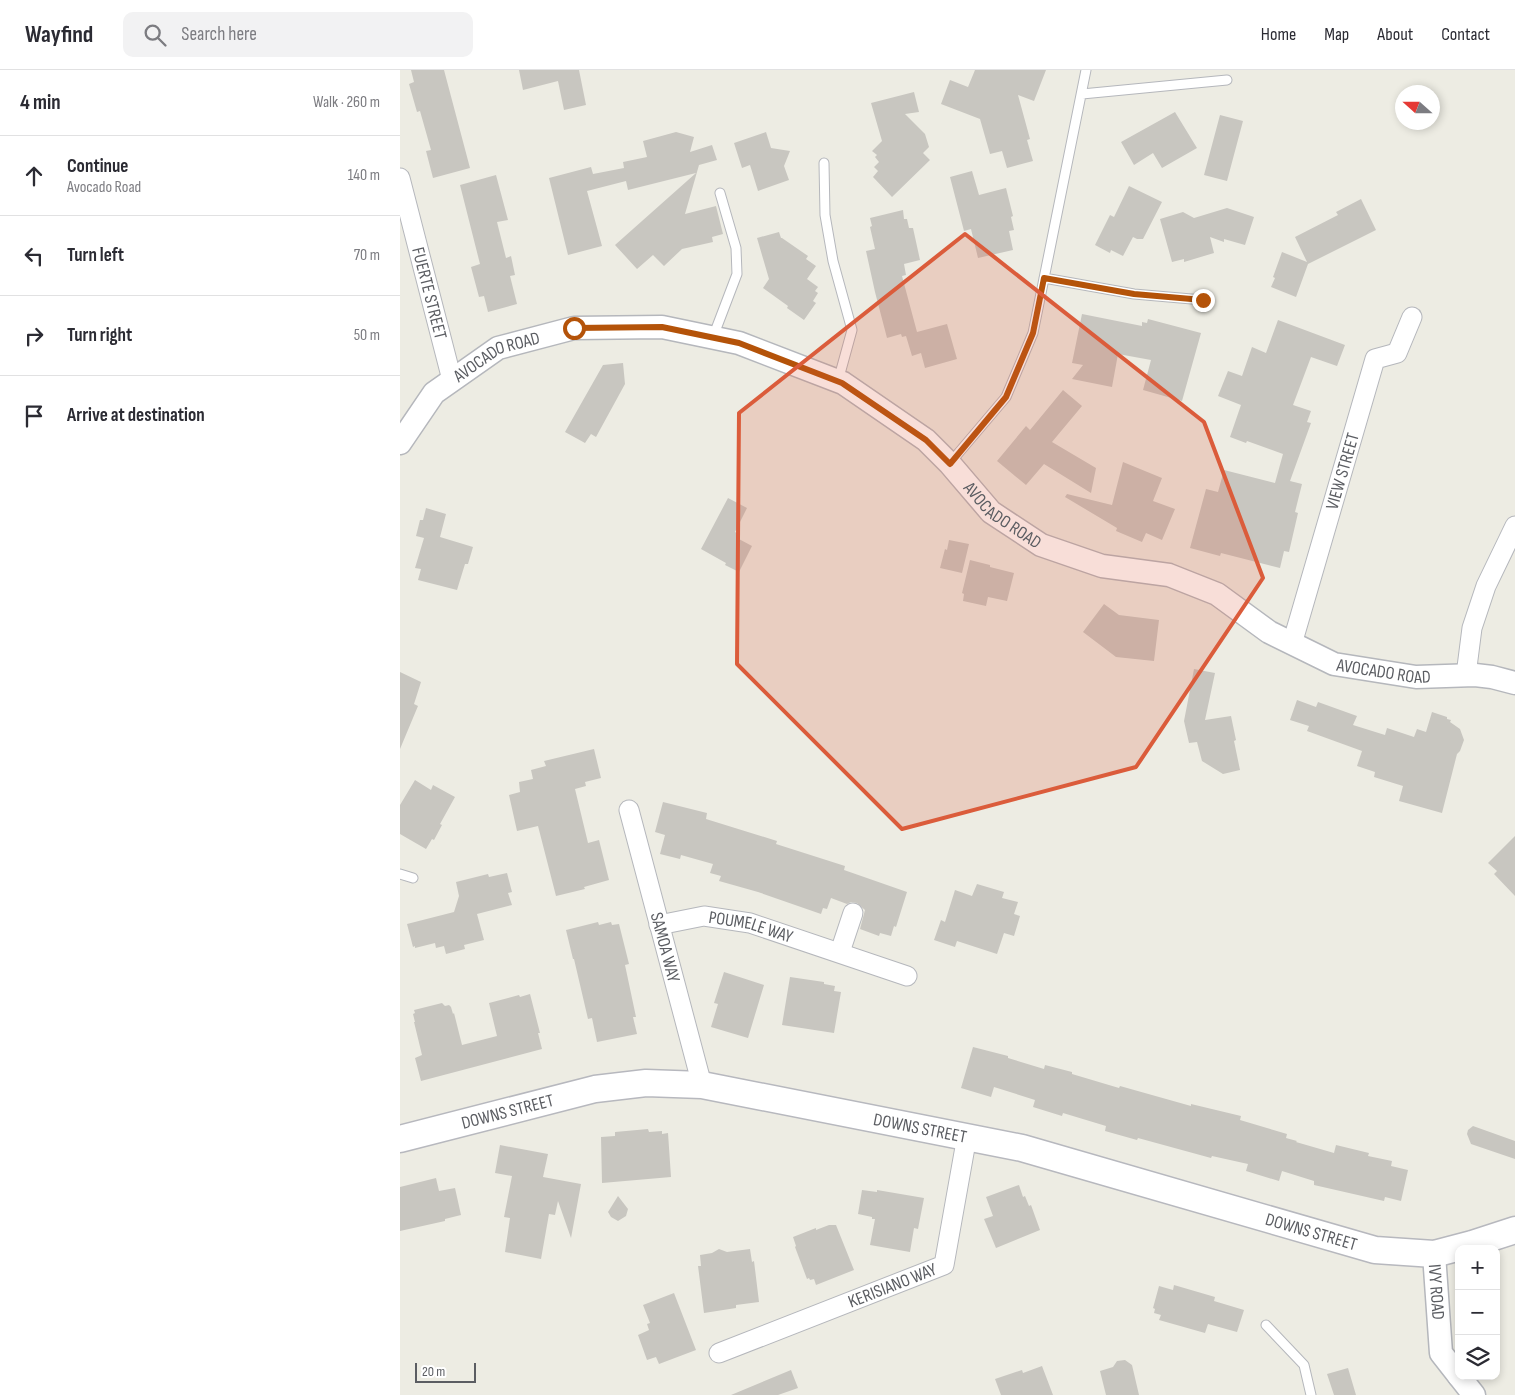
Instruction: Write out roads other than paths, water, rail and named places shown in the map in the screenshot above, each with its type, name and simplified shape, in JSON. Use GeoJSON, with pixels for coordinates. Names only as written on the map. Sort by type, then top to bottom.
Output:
{"type":"FeatureCollection","features":[{"type":"Feature","properties":{"kind":"main road","name":"DOWNS STREET"},"geometry":{"type":"LineString","coordinates":[[400,1139],[595,1089],[646,1083],[702,1085],[1022,1148],[1375,1250],[1434,1254]]}},
{"type":"Feature","properties":{"kind":"main road","name":"IVY ROAD"},"geometry":{"type":"LineString","coordinates":[[1434,1254],[1515,1230]]}},
{"type":"Feature","properties":{"kind":"street","name":"FUERTE STREET"},"geometry":{"type":"LineString","coordinates":[[400,178],[452,380]]}},
{"type":"Feature","properties":{"kind":"street","name":"VIEW STREET"},"geometry":{"type":"LineString","coordinates":[[1292,644],[1375,359],[1397,353],[1412,317]]}},
{"type":"Feature","properties":{"kind":"street","name":"AVOCADO ROAD"},"geometry":{"type":"LineString","coordinates":[[400,443],[434,393],[498,348],[574,328],[662,327],[739,343],[842,383],[926,440],[950,464],[991,512],[1041,545],[1102,566],[1169,575],[1217,594],[1269,632],[1334,664],[1416,677],[1475,674],[1515,683]]}},
{"type":"Feature","properties":{"kind":"street"},"geometry":{"type":"LineString","coordinates":[[1466,675],[1472,628],[1486,586],[1515,526]]}},
{"type":"Feature","properties":{"kind":"street","name":"SAMOA WAY"},"geometry":{"type":"LineString","coordinates":[[628,810],[702,1085]]}},
{"type":"Feature","properties":{"kind":"street"},"geometry":{"type":"LineString","coordinates":[[840,952],[852,913]]}},
{"type":"Feature","properties":{"kind":"street","name":"POUMELE WAY"},"geometry":{"type":"LineString","coordinates":[[659,925],[704,916],[750,922],[907,976]]}},
{"type":"Feature","properties":{"kind":"street","name":"KERISIANO WAY"},"geometry":{"type":"LineString","coordinates":[[719,1353],[944,1265],[967,1136]]}},
{"type":"Feature","properties":{"kind":"street","name":"IVY ROAD"},"geometry":{"type":"LineString","coordinates":[[1434,1254],[1441,1353],[1455,1371]]}},
{"type":"Feature","properties":{"kind":"street","name":"IVY ROAD"},"geometry":{"type":"LineString","coordinates":[[1462,1380],[1474,1395]]}},
{"type":"Feature","properties":{"kind":"lane"},"geometry":{"type":"LineString","coordinates":[[950,464],[1006,397],[1033,333],[1086,70]]}},
{"type":"Feature","properties":{"kind":"lane"},"geometry":{"type":"LineString","coordinates":[[1082,94],[1227,80]]}},
{"type":"Feature","properties":{"kind":"lane"},"geometry":{"type":"LineString","coordinates":[[824,163],[826,215],[833,261],[852,330],[838,381]]}},
{"type":"Feature","properties":{"kind":"lane"},"geometry":{"type":"LineString","coordinates":[[713,338],[737,274],[736,248],[720,193]]}},
{"type":"Feature","properties":{"kind":"lane"},"geometry":{"type":"LineString","coordinates":[[1044,278],[1134,294],[1203,300]]}},
{"type":"Feature","properties":{"kind":"lane"},"geometry":{"type":"LineString","coordinates":[[400,874],[413,878]]}},
{"type":"Feature","properties":{"kind":"lane"},"geometry":{"type":"LineString","coordinates":[[1266,1326],[1304,1365],[1311,1395]]}}]}
